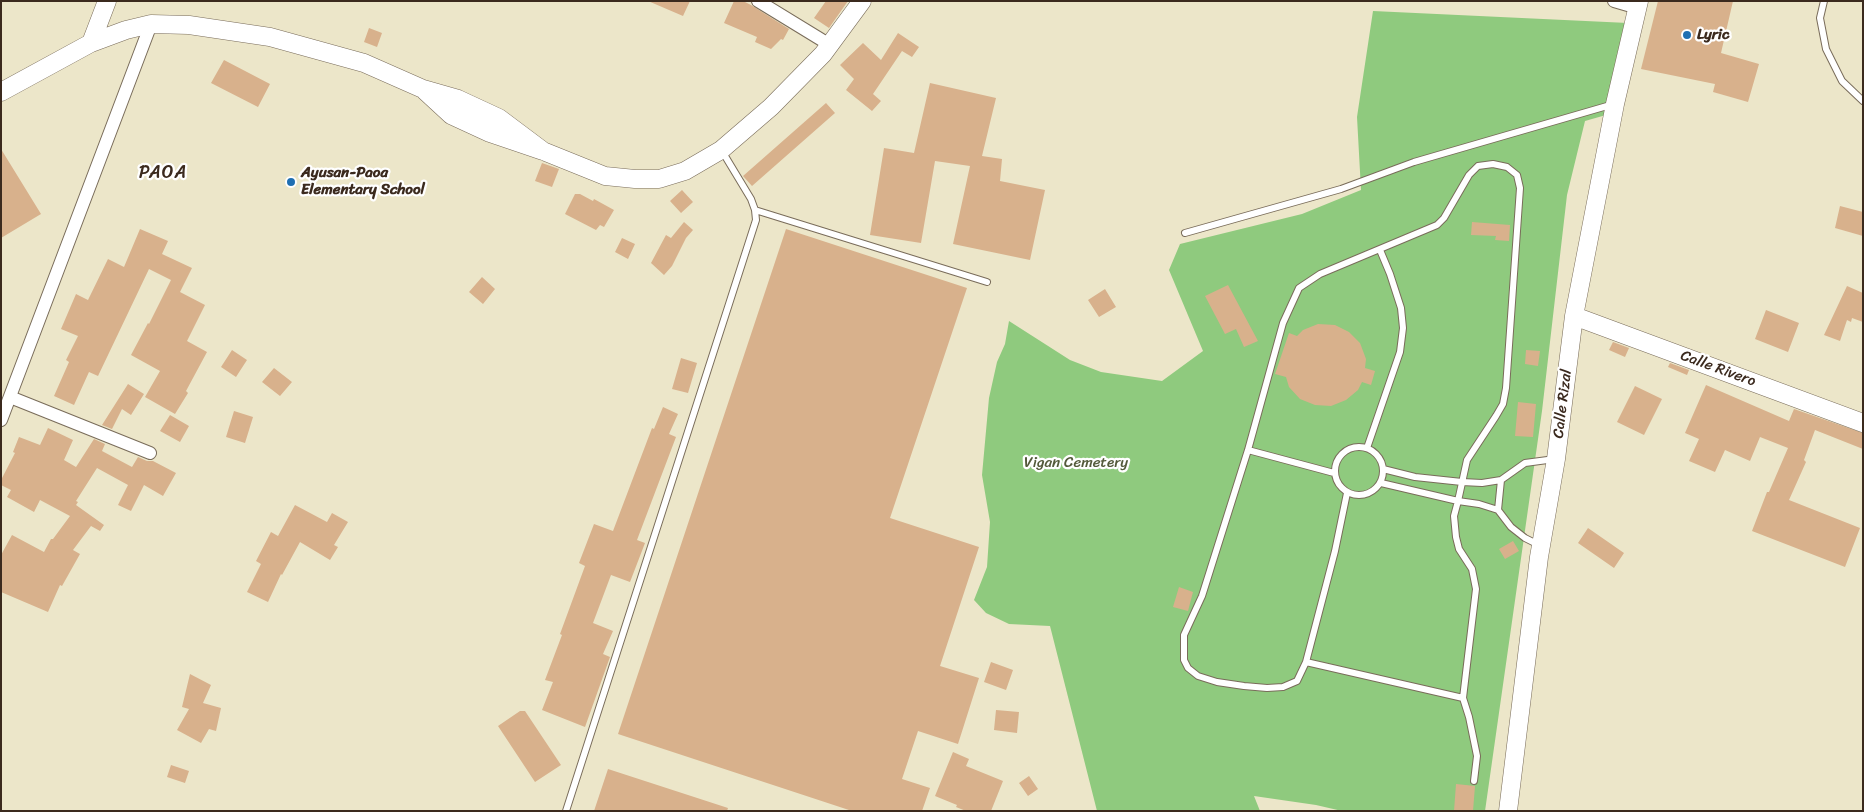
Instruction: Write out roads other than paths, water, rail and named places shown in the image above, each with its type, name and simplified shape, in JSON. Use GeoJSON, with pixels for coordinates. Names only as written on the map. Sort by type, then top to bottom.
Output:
{"type":"FeatureCollection","features":[{"type":"Feature","properties":{"kind":"street"},"geometry":{"type":"LineString","coordinates":[[91,42],[107,1]]}},
{"type":"Feature","properties":{"kind":"street"},"geometry":{"type":"LineString","coordinates":[[758,1],[830,45]]}},
{"type":"Feature","properties":{"kind":"street"},"geometry":{"type":"LineString","coordinates":[[423,89],[451,115],[490,134],[543,151],[605,176],[659,179],[685,171],[721,150],[771,106],[823,54],[862,1]]}},
{"type":"Feature","properties":{"kind":"street"},"geometry":{"type":"LineString","coordinates":[[1614,1],[1639,5]]}},
{"type":"Feature","properties":{"kind":"street","name":"Calle Rizal"},"geometry":{"type":"LineString","coordinates":[[1508,811],[1541,546],[1556,459],[1574,316],[1615,104],[1639,5]]}},
{"type":"Feature","properties":{"kind":"street"},"geometry":{"type":"LineString","coordinates":[[1,420],[151,24]]}},
{"type":"Feature","properties":{"kind":"street"},"geometry":{"type":"LineString","coordinates":[[1,92],[91,42],[151,24],[188,25],[270,37],[364,63],[423,89],[458,99],[499,118],[543,151]]}},
{"type":"Feature","properties":{"kind":"street","name":"Calle Rivero"},"geometry":{"type":"LineString","coordinates":[[1574,316],[1863,423]]}},
{"type":"Feature","properties":{"kind":"street"},"geometry":{"type":"LineString","coordinates":[[10,397],[150,453]]}},
{"type":"Feature","properties":{"kind":"lane"},"geometry":{"type":"LineString","coordinates":[[1824,1],[1820,18],[1826,49],[1842,81],[1863,101]]}},
{"type":"Feature","properties":{"kind":"lane"},"geometry":{"type":"LineString","coordinates":[[1185,233],[1341,189],[1414,162],[1615,104]]}},
{"type":"Feature","properties":{"kind":"lane"},"geometry":{"type":"LineString","coordinates":[[566,811],[756,220],[751,198],[721,150]]}},
{"type":"Feature","properties":{"kind":"lane"},"geometry":{"type":"LineString","coordinates":[[1347,493],[1335,551],[1306,662],[1298,681],[1283,687],[1267,688],[1217,682],[1198,676],[1188,668],[1184,660],[1184,635],[1202,596],[1248,450],[1283,323],[1299,288],[1320,274],[1437,225],[1444,218],[1469,175],[1478,166],[1493,164],[1507,167],[1517,175],[1520,188],[1506,388],[1503,404],[1467,460],[1454,516],[1459,549],[1472,568],[1476,589],[1462,698],[1477,756],[1474,781]]}},
{"type":"Feature","properties":{"kind":"lane"},"geometry":{"type":"LineString","coordinates":[[755,210],[987,282]]}},
{"type":"Feature","properties":{"kind":"lane"},"geometry":{"type":"LineString","coordinates":[[1366,448],[1400,352],[1403,328],[1401,308],[1380,250]]}},
{"type":"Feature","properties":{"kind":"lane"},"geometry":{"type":"LineString","coordinates":[[1358,447],[1374,452],[1381,460],[1383,469],[1381,483],[1376,489],[1364,495],[1356,496],[1340,488],[1334,473],[1337,461],[1342,454],[1349,449],[1358,447]]}},
{"type":"Feature","properties":{"kind":"lane"},"geometry":{"type":"LineString","coordinates":[[1248,450],[1334,473]]}},
{"type":"Feature","properties":{"kind":"lane"},"geometry":{"type":"LineString","coordinates":[[1383,469],[1415,477],[1482,483],[1501,480],[1525,463],[1556,459]]}},
{"type":"Feature","properties":{"kind":"lane"},"geometry":{"type":"LineString","coordinates":[[1498,510],[1501,480]]}},
{"type":"Feature","properties":{"kind":"lane"},"geometry":{"type":"LineString","coordinates":[[1381,483],[1479,504],[1498,510],[1511,527],[1525,538],[1541,546]]}},
{"type":"Feature","properties":{"kind":"lane"},"geometry":{"type":"LineString","coordinates":[[1306,662],[1462,698]]}},
{"type":"Feature","properties":{"kind":"place","name":"Lyric"},"geometry":{"type":"Point","coordinates":[1687,35]}},
{"type":"Feature","properties":{"kind":"place","name":"Ayusan-Paoa Elementary School"},"geometry":{"type":"Point","coordinates":[291,182]}},
{"type":"Feature","properties":{"kind":"district","name":"PAOA"},"geometry":{"type":"Point","coordinates":[163,173]}},
{"type":"Feature","properties":{"kind":"park label","name":"Vigan Cemetery"},"geometry":{"type":"Point","coordinates":[1076,463]}}]}
